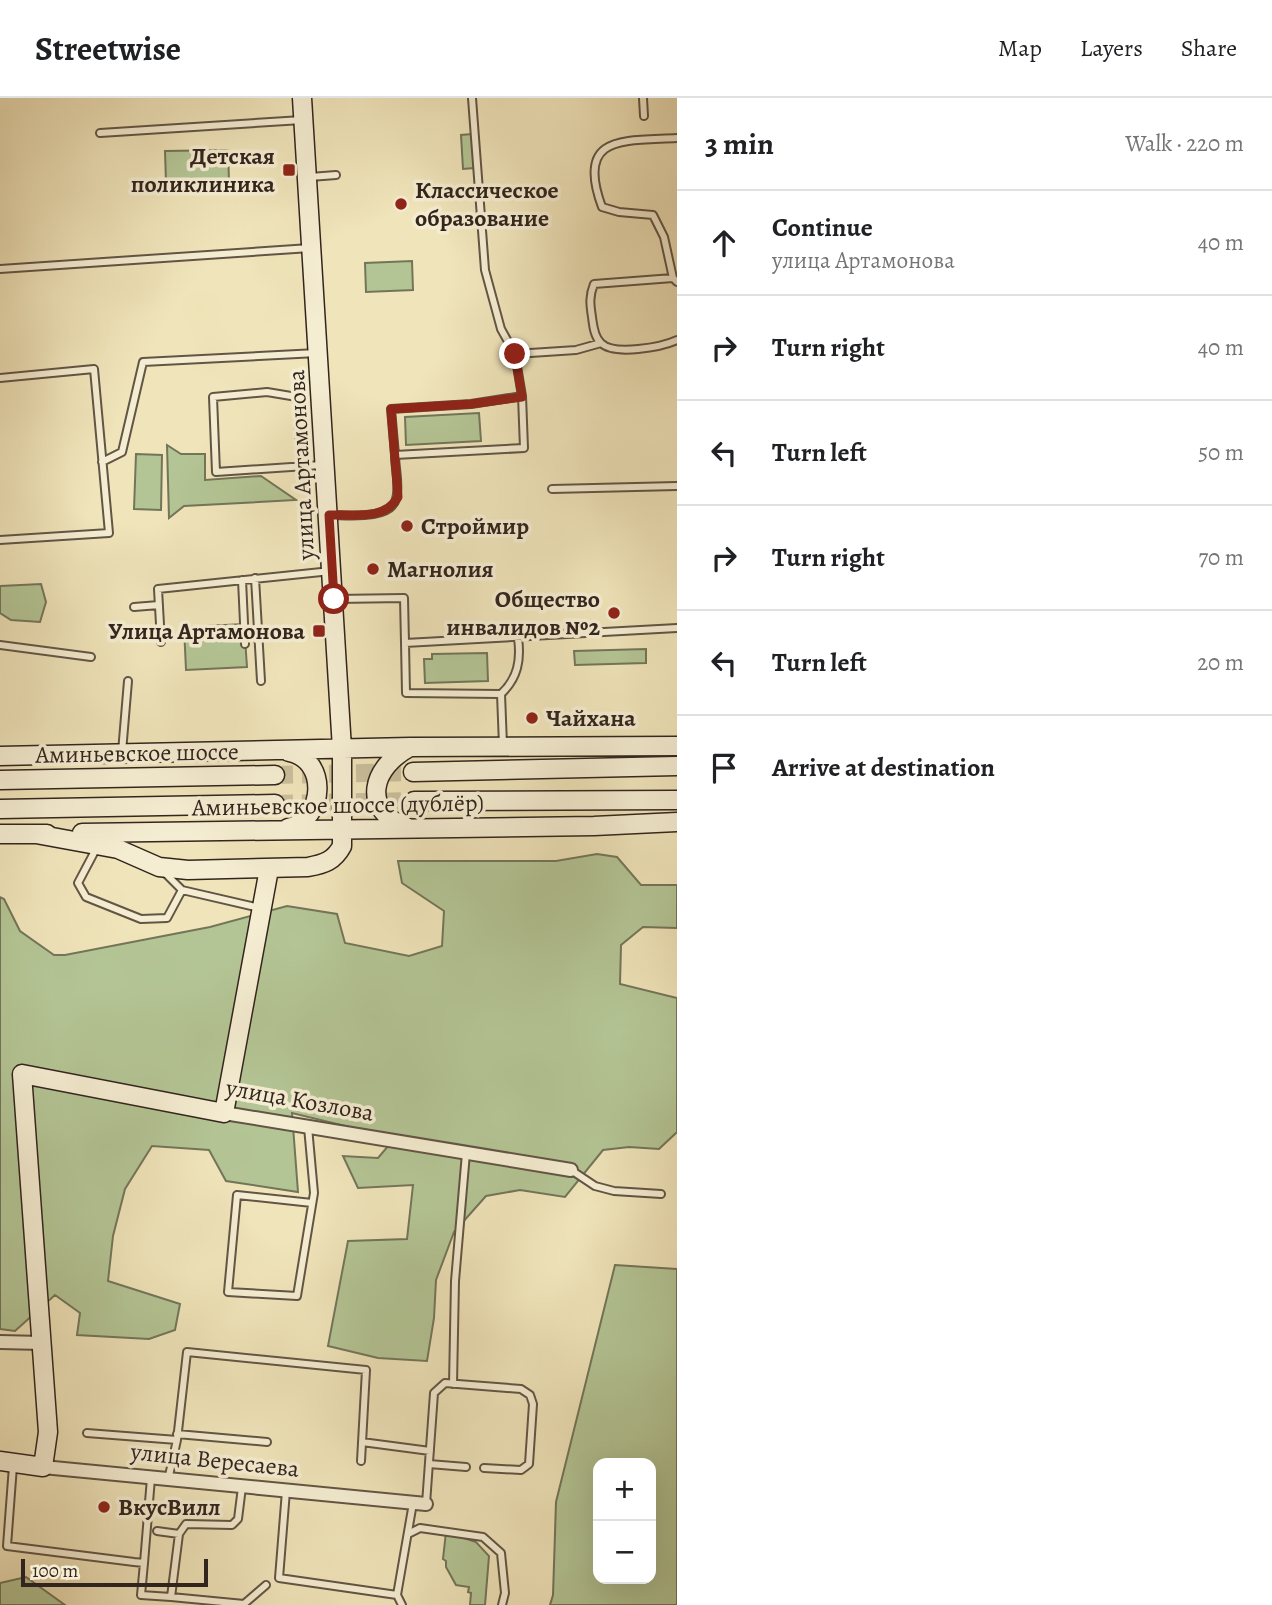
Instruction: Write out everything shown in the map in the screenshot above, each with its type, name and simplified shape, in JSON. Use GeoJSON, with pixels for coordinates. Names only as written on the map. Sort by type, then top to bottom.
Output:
{"type":"FeatureCollection","features":[{"type":"Feature","properties":{"kind":"main road","name":"улица Артамонова"},"geometry":{"type":"LineString","coordinates":[[302,98],[334,599],[342,749],[343,829]]}},
{"type":"Feature","properties":{"kind":"main road"},"geometry":{"type":"LineString","coordinates":[[0,757],[410,747],[677,746]]}},
{"type":"Feature","properties":{"kind":"main road"},"geometry":{"type":"LineString","coordinates":[[409,828],[387,817],[380,805],[377,791],[379,776],[386,764],[410,747]]}},
{"type":"Feature","properties":{"kind":"main road"},"geometry":{"type":"LineString","coordinates":[[281,750],[296,753],[307,762],[315,775],[318,789],[316,803],[309,816],[298,825],[282,829]]}},
{"type":"Feature","properties":{"kind":"main road"},"geometry":{"type":"LineString","coordinates":[[413,772],[677,766]]}},
{"type":"Feature","properties":{"kind":"main road","name":"Аминьевское шоссе"},"geometry":{"type":"LineString","coordinates":[[0,780],[275,775]]}},
{"type":"Feature","properties":{"kind":"main road"},"geometry":{"type":"LineString","coordinates":[[414,801],[677,800]]}},
{"type":"Feature","properties":{"kind":"main road"},"geometry":{"type":"LineString","coordinates":[[0,809],[275,804]]}},
{"type":"Feature","properties":{"kind":"main road","name":"Аминьевское шоссе (дублёр)"},"geometry":{"type":"LineString","coordinates":[[0,834],[594,826],[677,822]]}},
{"type":"Feature","properties":{"kind":"main road"},"geometry":{"type":"LineString","coordinates":[[36,834],[118,849],[159,867],[188,870],[269,869],[327,863],[338,855],[342,846],[343,829]]}},
{"type":"Feature","properties":{"kind":"main road"},"geometry":{"type":"LineString","coordinates":[[225,1113],[269,869]]}},
{"type":"Feature","properties":{"kind":"main road","name":"улица Козлова"},"geometry":{"type":"LineString","coordinates":[[42,1343],[22,1073],[225,1113]]}},
{"type":"Feature","properties":{"kind":"main road"},"geometry":{"type":"LineString","coordinates":[[42,1343],[48,1432],[43,1467]]}},
{"type":"Feature","properties":{"kind":"main road","name":"улица Вересаева"},"geometry":{"type":"LineString","coordinates":[[7,1462],[43,1467]]}},
{"type":"Feature","properties":{"kind":"street","name":"улица Козлова"},"geometry":{"type":"LineString","coordinates":[[225,1113],[571,1170]]}},
{"type":"Feature","properties":{"kind":"street"},"geometry":{"type":"LineString","coordinates":[[0,1342],[42,1343]]}},
{"type":"Feature","properties":{"kind":"street","name":"улица Вересаева"},"geometry":{"type":"LineString","coordinates":[[43,1467],[419,1503]]}},
{"type":"Feature","properties":{"kind":"lane"},"geometry":{"type":"LineString","coordinates":[[394,455],[524,448],[522,397],[515,354],[501,329],[485,270],[472,98]]}},
{"type":"Feature","properties":{"kind":"lane"},"geometry":{"type":"LineString","coordinates":[[643,98],[644,116]]}},
{"type":"Feature","properties":{"kind":"lane"},"geometry":{"type":"LineString","coordinates":[[100,133],[304,120]]}},
{"type":"Feature","properties":{"kind":"lane"},"geometry":{"type":"LineString","coordinates":[[677,138],[620,140],[603,149],[596,160],[595,188],[602,207],[619,212],[653,215],[664,237],[675,280],[594,284],[589,296],[594,330],[601,343],[608,347],[652,348],[677,340]]}},
{"type":"Feature","properties":{"kind":"lane"},"geometry":{"type":"LineString","coordinates":[[308,177],[336,175]]}},
{"type":"Feature","properties":{"kind":"lane"},"geometry":{"type":"LineString","coordinates":[[0,269],[312,247]]}},
{"type":"Feature","properties":{"kind":"lane"},"geometry":{"type":"LineString","coordinates":[[515,354],[576,350],[601,343]]}},
{"type":"Feature","properties":{"kind":"lane"},"geometry":{"type":"LineString","coordinates":[[102,462],[122,452],[142,362],[319,353]]}},
{"type":"Feature","properties":{"kind":"lane"},"geometry":{"type":"LineString","coordinates":[[0,378],[94,369],[109,533],[0,540]]}},
{"type":"Feature","properties":{"kind":"lane"},"geometry":{"type":"LineString","coordinates":[[302,467],[297,397],[267,393],[213,397],[216,472],[302,467],[326,465]]}},
{"type":"Feature","properties":{"kind":"lane"},"geometry":{"type":"LineString","coordinates":[[329,515],[379,514],[393,506],[398,497],[391,409],[471,404],[522,397]]}},
{"type":"Feature","properties":{"kind":"lane"},"geometry":{"type":"LineString","coordinates":[[552,489],[677,486]]}},
{"type":"Feature","properties":{"kind":"lane"},"geometry":{"type":"LineString","coordinates":[[161,642],[158,589],[332,570]]}},
{"type":"Feature","properties":{"kind":"lane"},"geometry":{"type":"LineString","coordinates":[[255,578],[261,681]]}},
{"type":"Feature","properties":{"kind":"lane"},"geometry":{"type":"LineString","coordinates":[[242,580],[245,644]]}},
{"type":"Feature","properties":{"kind":"lane"},"geometry":{"type":"LineString","coordinates":[[334,599],[404,598],[406,693],[501,694],[512,684],[521,657],[518,638]]}},
{"type":"Feature","properties":{"kind":"lane"},"geometry":{"type":"LineString","coordinates":[[134,607],[159,605]]}},
{"type":"Feature","properties":{"kind":"lane"},"geometry":{"type":"LineString","coordinates":[[405,643],[677,628]]}},
{"type":"Feature","properties":{"kind":"lane"},"geometry":{"type":"LineString","coordinates":[[0,645],[91,657]]}},
{"type":"Feature","properties":{"kind":"lane"},"geometry":{"type":"LineString","coordinates":[[122,754],[128,681]]}},
{"type":"Feature","properties":{"kind":"lane"},"geometry":{"type":"LineString","coordinates":[[501,694],[503,747]]}},
{"type":"Feature","properties":{"kind":"lane"},"geometry":{"type":"LineString","coordinates":[[98,844],[78,883],[86,897],[141,919],[167,918],[182,890]]}},
{"type":"Feature","properties":{"kind":"lane"},"geometry":{"type":"LineString","coordinates":[[159,867],[182,890],[262,909]]}},
{"type":"Feature","properties":{"kind":"lane"},"geometry":{"type":"LineString","coordinates":[[308,1127],[314,1193],[298,1296],[228,1292],[237,1195],[312,1203]]}},
{"type":"Feature","properties":{"kind":"lane"},"geometry":{"type":"LineString","coordinates":[[453,1384],[455,1281],[467,1153]]}},
{"type":"Feature","properties":{"kind":"lane"},"geometry":{"type":"LineString","coordinates":[[571,1170],[594,1186],[614,1191],[661,1194]]}},
{"type":"Feature","properties":{"kind":"lane"},"geometry":{"type":"LineString","coordinates":[[168,1480],[177,1437],[187,1352],[366,1370],[361,1461]]}},
{"type":"Feature","properties":{"kind":"lane"},"geometry":{"type":"LineString","coordinates":[[402,1605],[397,1595],[408,1534],[429,1464],[434,1393],[445,1383],[521,1389],[530,1395],[533,1404],[529,1464],[522,1470],[484,1468]]}},
{"type":"Feature","properties":{"kind":"lane"},"geometry":{"type":"LineString","coordinates":[[87,1433],[267,1442]]}},
{"type":"Feature","properties":{"kind":"lane"},"geometry":{"type":"LineString","coordinates":[[362,1442],[430,1451]]}},
{"type":"Feature","properties":{"kind":"lane"},"geometry":{"type":"LineString","coordinates":[[7,1462],[10,1500],[7,1546],[144,1563]]}},
{"type":"Feature","properties":{"kind":"lane"},"geometry":{"type":"LineString","coordinates":[[429,1464],[466,1467]]}},
{"type":"Feature","properties":{"kind":"lane"},"geometry":{"type":"LineString","coordinates":[[151,1478],[141,1595],[244,1604],[265,1585]]}},
{"type":"Feature","properties":{"kind":"lane"},"geometry":{"type":"LineString","coordinates":[[171,1597],[179,1534],[186,1524],[232,1525],[238,1519],[242,1487]]}},
{"type":"Feature","properties":{"kind":"lane"},"geometry":{"type":"LineString","coordinates":[[286,1491],[279,1578],[397,1595]]}},
{"type":"Feature","properties":{"kind":"lane"},"geometry":{"type":"LineString","coordinates":[[0,1500],[10,1500]]}},
{"type":"Feature","properties":{"kind":"lane"},"geometry":{"type":"LineString","coordinates":[[408,1534],[420,1528],[483,1537],[502,1553],[505,1593],[502,1605]]}},
{"type":"Feature","properties":{"kind":"lane"},"geometry":{"type":"LineString","coordinates":[[157,1531],[179,1534]]}},
{"type":"Feature","properties":{"kind":"green space"},"geometry":{"type":"Polygon","coordinates":[[[472,134],[474,168],[463,169],[461,135],[472,134]]]}},
{"type":"Feature","properties":{"kind":"green space"},"geometry":{"type":"Polygon","coordinates":[[[228,150],[229,181],[166,183],[165,151],[228,150]]]}},
{"type":"Feature","properties":{"kind":"green space"},"geometry":{"type":"Polygon","coordinates":[[[412,261],[413,290],[366,292],[365,263],[412,261]]]}},
{"type":"Feature","properties":{"kind":"green space"},"geometry":{"type":"Polygon","coordinates":[[[479,413],[481,441],[406,445],[405,417],[479,413]]]}},
{"type":"Feature","properties":{"kind":"green space"},"geometry":{"type":"Polygon","coordinates":[[[167,445],[181,454],[205,454],[205,480],[261,476],[296,500],[184,506],[169,518],[167,445]]]}},
{"type":"Feature","properties":{"kind":"green space"},"geometry":{"type":"Polygon","coordinates":[[[136,454],[162,455],[161,510],[134,509],[136,454]]]}},
{"type":"Feature","properties":{"kind":"green space"},"geometry":{"type":"Polygon","coordinates":[[[41,584],[46,602],[40,622],[11,620],[0,613],[0,586],[41,584]]]}},
{"type":"Feature","properties":{"kind":"green space"},"geometry":{"type":"Polygon","coordinates":[[[244,624],[247,667],[186,670],[184,627],[244,624]]]}},
{"type":"Feature","properties":{"kind":"green space"},"geometry":{"type":"Polygon","coordinates":[[[646,649],[646,663],[575,665],[574,651],[646,649]]]}},
{"type":"Feature","properties":{"kind":"green space"},"geometry":{"type":"Polygon","coordinates":[[[487,653],[488,681],[425,683],[424,659],[432,659],[432,654],[487,653]]]}},
{"type":"Feature","properties":{"kind":"green space"},"geometry":{"type":"Polygon","coordinates":[[[597,854],[617,857],[641,885],[677,885],[677,928],[643,927],[621,945],[620,984],[677,998],[677,1132],[659,1149],[629,1147],[603,1150],[565,1197],[520,1190],[486,1196],[454,1232],[436,1280],[434,1318],[427,1361],[378,1358],[328,1346],[348,1241],[407,1239],[413,1185],[358,1188],[343,1156],[378,1158],[395,1138],[292,1113],[298,1192],[226,1181],[209,1150],[152,1146],[125,1189],[113,1236],[108,1281],[180,1304],[175,1330],[149,1339],[77,1335],[80,1313],[55,1295],[15,1331],[0,1329],[0,897],[4,899],[20,931],[54,955],[210,927],[287,906],[337,914],[345,943],[409,956],[442,946],[444,911],[402,883],[398,861],[556,861],[597,854]]]}},
{"type":"Feature","properties":{"kind":"green space"},"geometry":{"type":"Polygon","coordinates":[[[615,1265],[677,1269],[677,1605],[550,1605],[553,1595],[556,1502],[615,1265]]]}},
{"type":"Feature","properties":{"kind":"green space"},"geometry":{"type":"Polygon","coordinates":[[[446,1532],[476,1542],[489,1556],[485,1605],[470,1605],[469,1587],[456,1585],[446,1567],[446,1561],[443,1559],[446,1532]]]}},
{"type":"Feature","properties":{"kind":"green space"},"geometry":{"type":"Polygon","coordinates":[[[26,1577],[65,1605],[0,1605],[0,1583],[26,1577]]]}},
{"type":"Feature","properties":{"kind":"tunnel"},"geometry":{"type":"LineString","coordinates":[[275,775],[413,772]]}},
{"type":"Feature","properties":{"kind":"tunnel"},"geometry":{"type":"LineString","coordinates":[[275,804],[414,801]]}},
{"type":"Feature","properties":{"kind":"place","name":"Детская поликлиника"},"geometry":{"type":"Point","coordinates":[289,170]}},
{"type":"Feature","properties":{"kind":"place","name":"Классическое образование"},"geometry":{"type":"Point","coordinates":[401,204]}},
{"type":"Feature","properties":{"kind":"place","name":"Строймир"},"geometry":{"type":"Point","coordinates":[407,526]}},
{"type":"Feature","properties":{"kind":"place","name":"Магнолия"},"geometry":{"type":"Point","coordinates":[373,569]}},
{"type":"Feature","properties":{"kind":"place","name":"Общество инвалидов №2"},"geometry":{"type":"Point","coordinates":[614,613]}},
{"type":"Feature","properties":{"kind":"place","name":"Улица Артамонова"},"geometry":{"type":"Point","coordinates":[319,631]}},
{"type":"Feature","properties":{"kind":"place","name":"Чайхана"},"geometry":{"type":"Point","coordinates":[532,718]}},
{"type":"Feature","properties":{"kind":"place","name":"ВкусВилл"},"geometry":{"type":"Point","coordinates":[104,1507]}},
{"type":"Feature","properties":{"kind":"route"},"geometry":{"type":"LineString","coordinates":[[334,599],[329,515],[379,514],[393,506],[398,497],[391,409],[471,404],[522,397],[515,354]]}}]}
